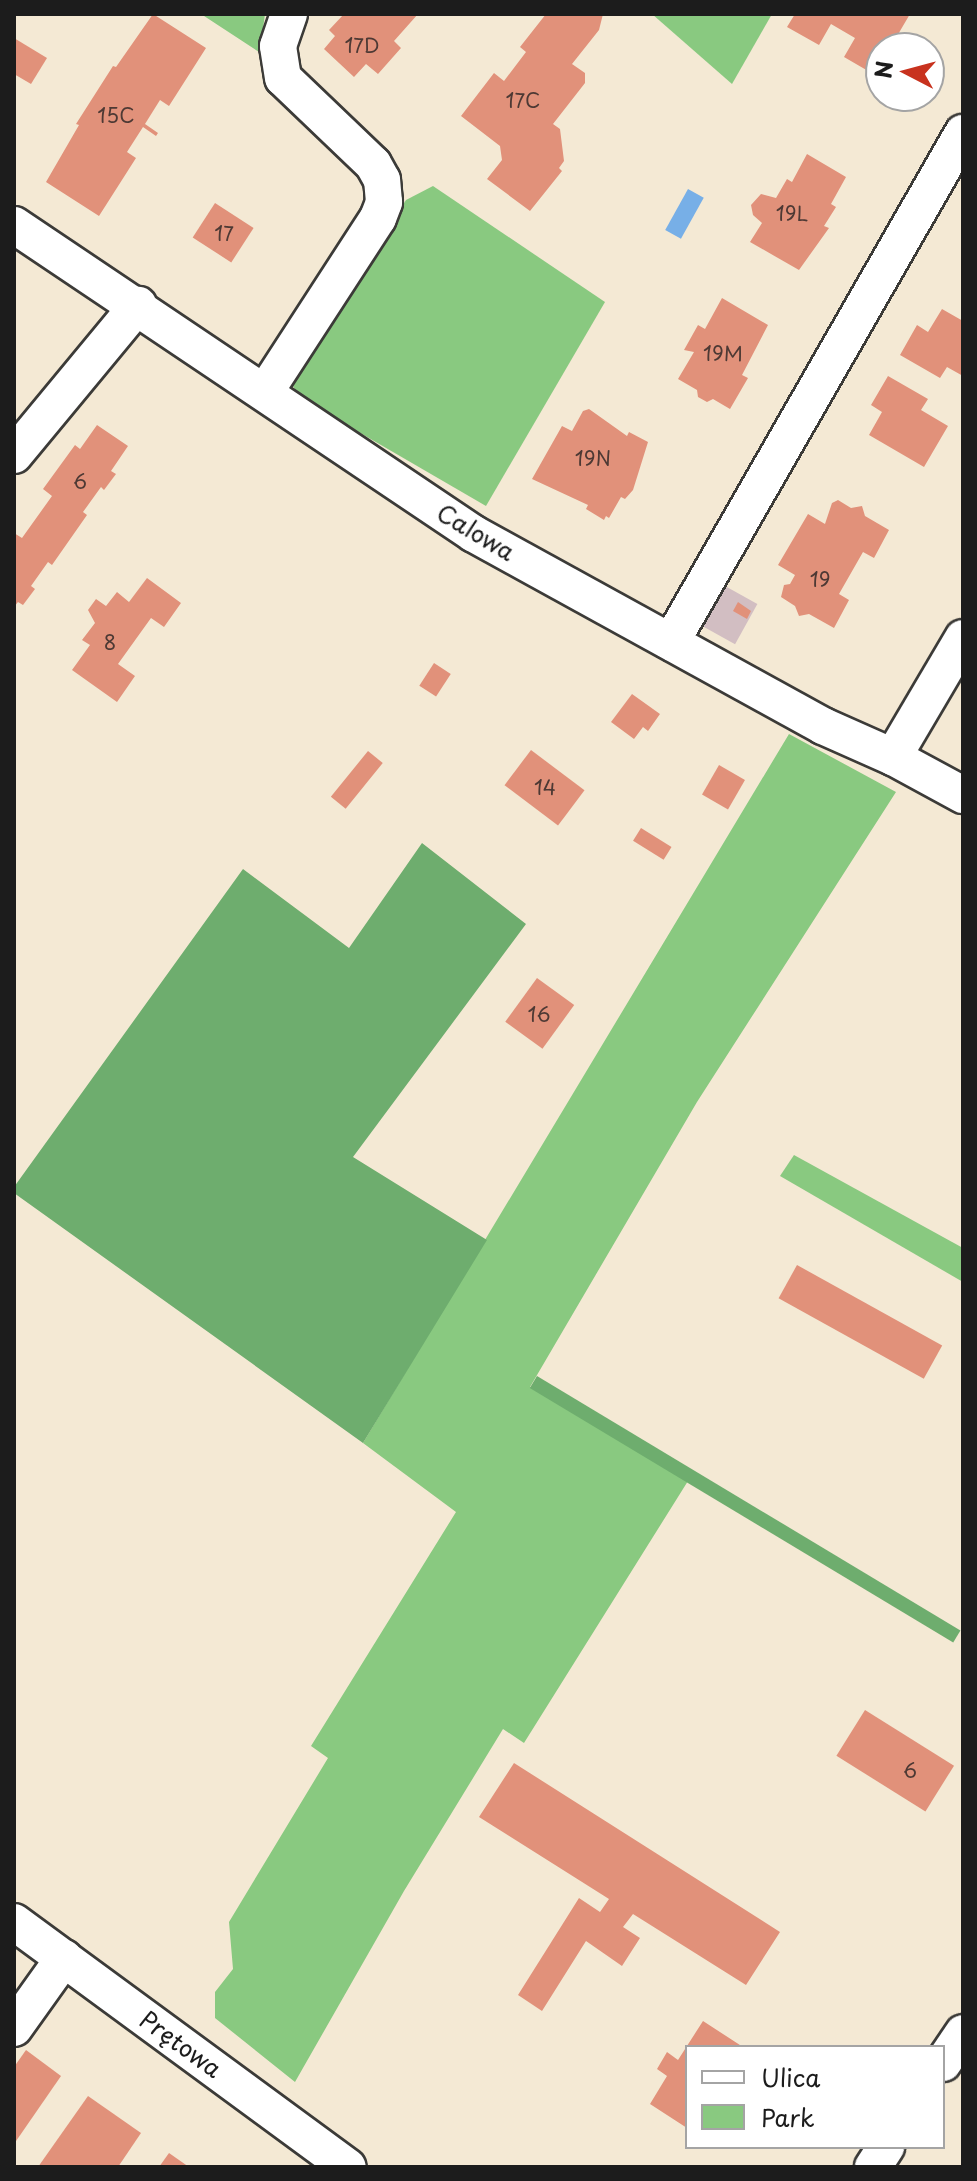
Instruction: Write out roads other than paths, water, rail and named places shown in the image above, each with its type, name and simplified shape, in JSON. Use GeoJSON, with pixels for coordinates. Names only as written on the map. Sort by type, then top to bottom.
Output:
{"type":"FeatureCollection","features":[{"type":"Feature","properties":{"kind":"street"},"geometry":{"type":"LineString","coordinates":[[265,392],[378,218],[384,202],[382,180],[373,164],[283,78],[278,46],[289,14]]}},
{"type":"Feature","properties":{"kind":"street"},"geometry":{"type":"LineString","coordinates":[[671,642],[963,133]]}},
{"type":"Feature","properties":{"kind":"street","name":"Calowa"},"geometry":{"type":"LineString","coordinates":[[14,225],[138,305],[474,534],[823,726],[893,757],[963,795]]}},
{"type":"Feature","properties":{"kind":"street"},"geometry":{"type":"LineString","coordinates":[[14,455],[138,305]]}},
{"type":"Feature","properties":{"kind":"street"},"geometry":{"type":"LineString","coordinates":[[893,757],[963,638]]}},
{"type":"Feature","properties":{"kind":"street","name":"Prętowa"},"geometry":{"type":"LineString","coordinates":[[14,1922],[348,2167]]}},
{"type":"Feature","properties":{"kind":"street"},"geometry":{"type":"LineString","coordinates":[[14,2028],[64,1958]]}},
{"type":"Feature","properties":{"kind":"street"},"geometry":{"type":"LineString","coordinates":[[945,2060],[963,2033]]}},
{"type":"Feature","properties":{"kind":"street"},"geometry":{"type":"LineString","coordinates":[[873,2167],[885,2149]]}},
{"type":"Feature","properties":{"kind":"water"},"geometry":{"type":"Polygon","coordinates":[[[688,189],[704,198],[681,239],[665,230],[688,189]]]}}]}
